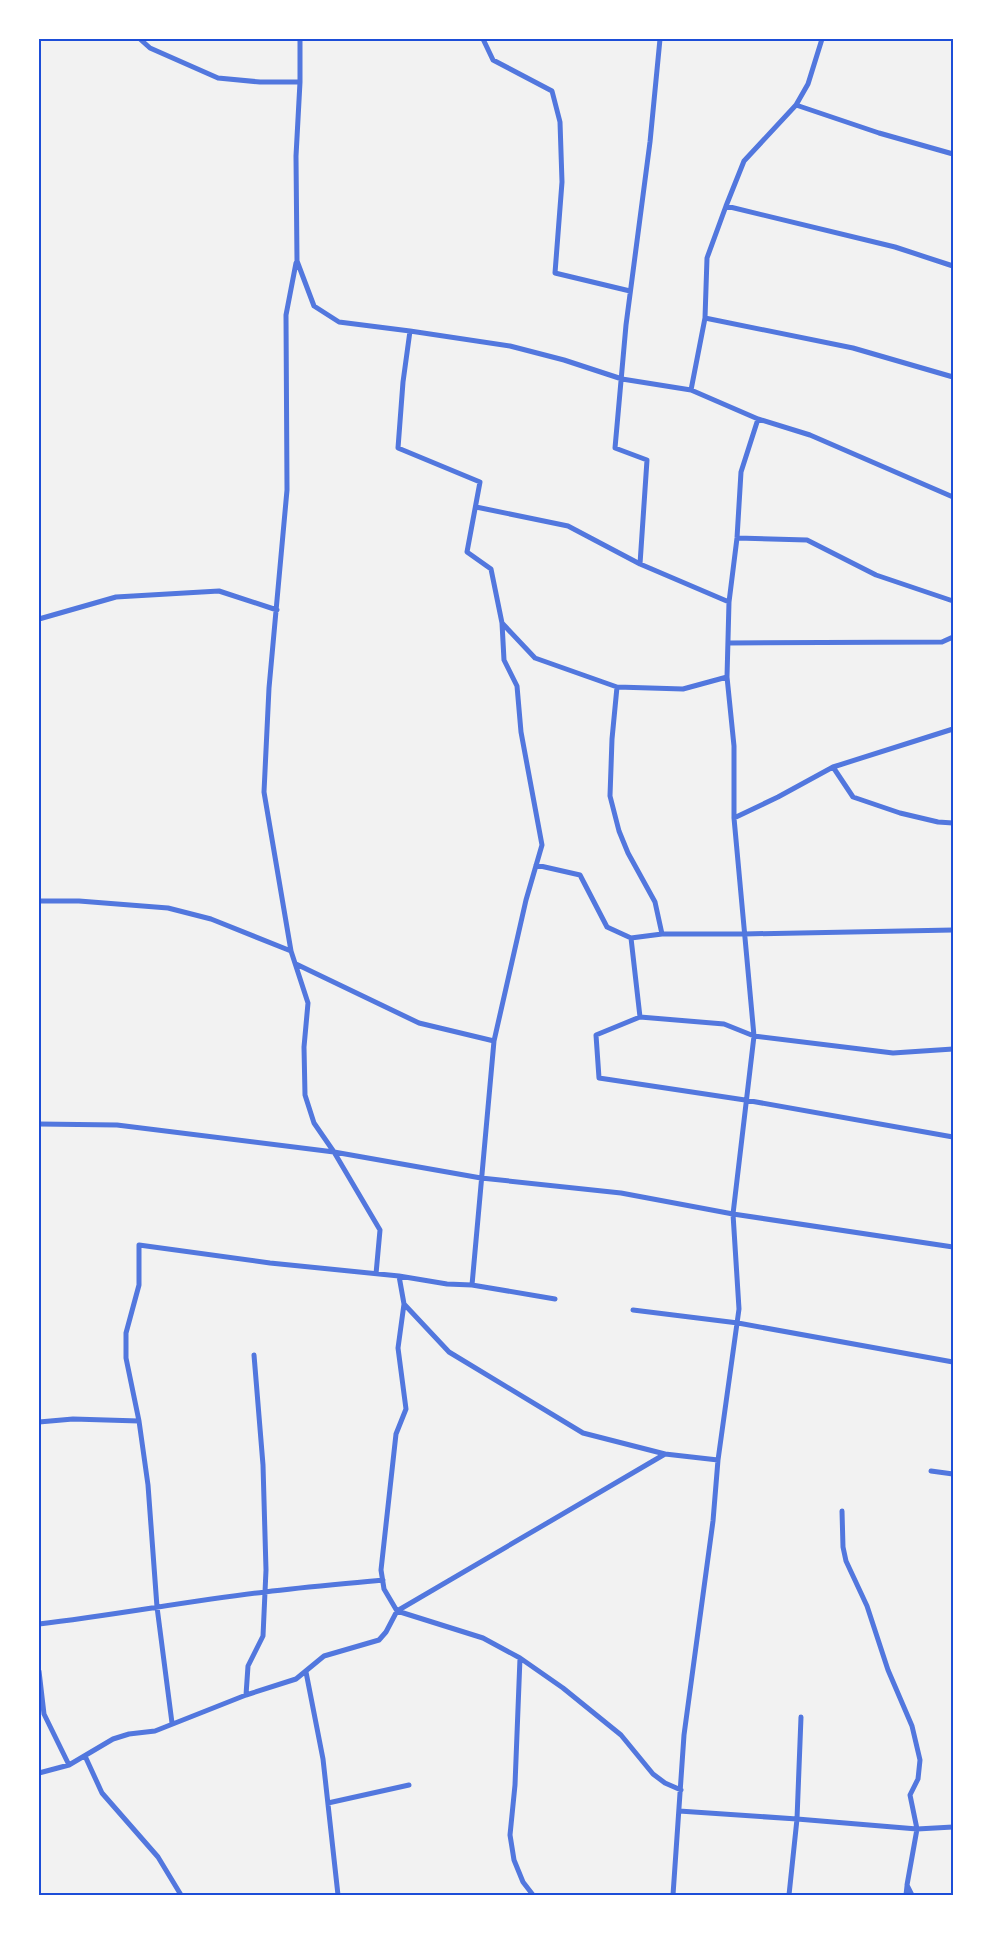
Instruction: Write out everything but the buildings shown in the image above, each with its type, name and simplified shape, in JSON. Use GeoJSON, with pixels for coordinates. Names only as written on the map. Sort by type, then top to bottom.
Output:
{"type":"FeatureCollection","features":[{"type":"Feature","properties":{"kind":"street"},"geometry":{"type":"LineString","coordinates":[[140,39],[150,48],[218,78],[260,82],[300,82]]}},
{"type":"Feature","properties":{"kind":"street"},"geometry":{"type":"LineString","coordinates":[[300,39],[296,156],[297,261],[286,315],[287,490],[269,688],[264,792],[292,951],[308,1003],[304,1047],[305,1095],[314,1123],[334,1152],[380,1230],[376,1274]]}},
{"type":"Feature","properties":{"kind":"street"},"geometry":{"type":"LineString","coordinates":[[483,39],[493,60],[552,91],[560,122],[562,182],[555,273],[630,291]]}},
{"type":"Feature","properties":{"kind":"street"},"geometry":{"type":"LineString","coordinates":[[640,564],[647,460],[615,448],[630,291],[650,142],[660,39]]}},
{"type":"Feature","properties":{"kind":"street"},"geometry":{"type":"LineString","coordinates":[[691,390],[705,318],[707,258],[726,206],[744,161],[796,105],[808,84],[822,39]]}},
{"type":"Feature","properties":{"kind":"street"},"geometry":{"type":"LineString","coordinates":[[796,105],[879,133],[953,154]]}},
{"type":"Feature","properties":{"kind":"street"},"geometry":{"type":"LineString","coordinates":[[726,206],[894,247],[953,266]]}},
{"type":"Feature","properties":{"kind":"street"},"geometry":{"type":"LineString","coordinates":[[297,261],[314,306],[339,322],[410,330],[510,346],[564,360],[622,379],[691,390],[758,420],[810,435],[953,497]]}},
{"type":"Feature","properties":{"kind":"street"},"geometry":{"type":"LineString","coordinates":[[705,318],[853,348],[953,377]]}},
{"type":"Feature","properties":{"kind":"street"},"geometry":{"type":"LineString","coordinates":[[410,330],[403,382],[398,448],[480,482],[467,552],[492,569],[502,623],[504,660],[517,686],[521,732],[542,845],[526,900],[494,1041],[472,1285]]}},
{"type":"Feature","properties":{"kind":"street"},"geometry":{"type":"LineString","coordinates":[[673,1895],[684,1735],[739,1308],[733,1214],[754,1036],[734,818],[734,746],[727,677],[729,602],[737,538],[741,472],[758,420]]}},
{"type":"Feature","properties":{"kind":"street"},"geometry":{"type":"LineString","coordinates":[[476,507],[568,526],[640,564],[729,602]]}},
{"type":"Feature","properties":{"kind":"street"},"geometry":{"type":"LineString","coordinates":[[737,538],[807,540],[876,575],[953,601]]}},
{"type":"Feature","properties":{"kind":"street"},"geometry":{"type":"LineString","coordinates":[[39,619],[116,597],[218,591],[277,610]]}},
{"type":"Feature","properties":{"kind":"street"},"geometry":{"type":"LineString","coordinates":[[502,623],[535,658],[618,686],[683,689],[727,677]]}},
{"type":"Feature","properties":{"kind":"street"},"geometry":{"type":"LineString","coordinates":[[728,643],[942,642],[953,638]]}},
{"type":"Feature","properties":{"kind":"street"},"geometry":{"type":"LineString","coordinates":[[618,686],[612,739],[610,796],[619,831],[628,853],[655,902],[662,934]]}},
{"type":"Feature","properties":{"kind":"street"},"geometry":{"type":"LineString","coordinates":[[734,818],[833,767],[953,729]]}},
{"type":"Feature","properties":{"kind":"street"},"geometry":{"type":"LineString","coordinates":[[833,767],[854,797],[900,813],[938,822],[953,823]]}},
{"type":"Feature","properties":{"kind":"street"},"geometry":{"type":"LineString","coordinates":[[536,865],[580,875],[607,927],[632,938],[662,934],[953,930]]}},
{"type":"Feature","properties":{"kind":"street"},"geometry":{"type":"LineString","coordinates":[[39,901],[79,901],[168,908],[211,919],[292,951]]}},
{"type":"Feature","properties":{"kind":"street"},"geometry":{"type":"LineString","coordinates":[[632,938],[640,1017]]}},
{"type":"Feature","properties":{"kind":"street"},"geometry":{"type":"LineString","coordinates":[[296,964],[419,1023],[494,1041]]}},
{"type":"Feature","properties":{"kind":"street"},"geometry":{"type":"LineString","coordinates":[[953,1049],[893,1053],[754,1036],[724,1024],[640,1017],[596,1035],[599,1078],[745,1100],[953,1137]]}},
{"type":"Feature","properties":{"kind":"street"},"geometry":{"type":"LineString","coordinates":[[39,1124],[117,1125],[334,1152],[481,1178],[621,1193],[733,1214],[953,1247]]}},
{"type":"Feature","properties":{"kind":"street"},"geometry":{"type":"LineString","coordinates":[[172,1723],[157,1607],[148,1485],[140,1421],[126,1358],[126,1333],[139,1285],[139,1245],[270,1263],[400,1276],[447,1284],[472,1285],[556,1299]]}},
{"type":"Feature","properties":{"kind":"street"},"geometry":{"type":"LineString","coordinates":[[400,1276],[404,1304],[398,1348],[406,1409],[396,1434],[392,1463],[381,1570],[384,1589],[397,1611],[483,1638],[520,1658],[563,1688],[621,1735],[653,1774],[665,1783],[681,1790]]}},
{"type":"Feature","properties":{"kind":"street"},"geometry":{"type":"LineString","coordinates":[[404,1304],[449,1352],[583,1433],[664,1454],[718,1460]]}},
{"type":"Feature","properties":{"kind":"street"},"geometry":{"type":"LineString","coordinates":[[633,1310],[738,1323],[953,1362]]}},
{"type":"Feature","properties":{"kind":"street"},"geometry":{"type":"LineString","coordinates":[[246,1695],[248,1666],[263,1636],[266,1570],[263,1465],[254,1355]]}},
{"type":"Feature","properties":{"kind":"street"},"geometry":{"type":"LineString","coordinates":[[39,1422],[72,1419],[140,1421]]}},
{"type":"Feature","properties":{"kind":"street"},"geometry":{"type":"LineString","coordinates":[[39,1773],[69,1765],[113,1739],[129,1734],[155,1731],[246,1695],[296,1679],[324,1656],[379,1640],[386,1632],[397,1611],[664,1454]]}},
{"type":"Feature","properties":{"kind":"street"},"geometry":{"type":"LineString","coordinates":[[931,1470],[953,1474]]}},
{"type":"Feature","properties":{"kind":"street"},"geometry":{"type":"LineString","coordinates":[[842,1511],[843,1547],[846,1562],[867,1606],[888,1670],[912,1726],[920,1760],[918,1779],[910,1795],[917,1829],[906,1895]]}},
{"type":"Feature","properties":{"kind":"street"},"geometry":{"type":"LineString","coordinates":[[39,1624],[100,1617],[265,1592],[383,1580]]}},
{"type":"Feature","properties":{"kind":"street"},"geometry":{"type":"LineString","coordinates":[[520,1658],[515,1785],[510,1835],[514,1860],[523,1882],[533,1895]]}},
{"type":"Feature","properties":{"kind":"street"},"geometry":{"type":"LineString","coordinates":[[39,1671],[44,1714],[69,1765]]}},
{"type":"Feature","properties":{"kind":"street"},"geometry":{"type":"LineString","coordinates":[[306,1672],[323,1759],[338,1895]]}},
{"type":"Feature","properties":{"kind":"street"},"geometry":{"type":"LineString","coordinates":[[789,1895],[797,1818],[801,1718]]}},
{"type":"Feature","properties":{"kind":"street"},"geometry":{"type":"LineString","coordinates":[[85,1756],[102,1793],[158,1857],[180,1895]]}},
{"type":"Feature","properties":{"kind":"street"},"geometry":{"type":"LineString","coordinates":[[328,1803],[409,1785]]}},
{"type":"Feature","properties":{"kind":"street"},"geometry":{"type":"LineString","coordinates":[[679,1811],[797,1818],[917,1829],[953,1827]]}},
{"type":"Feature","properties":{"kind":"street"},"geometry":{"type":"LineString","coordinates":[[908,1885],[912,1895]]}}]}
